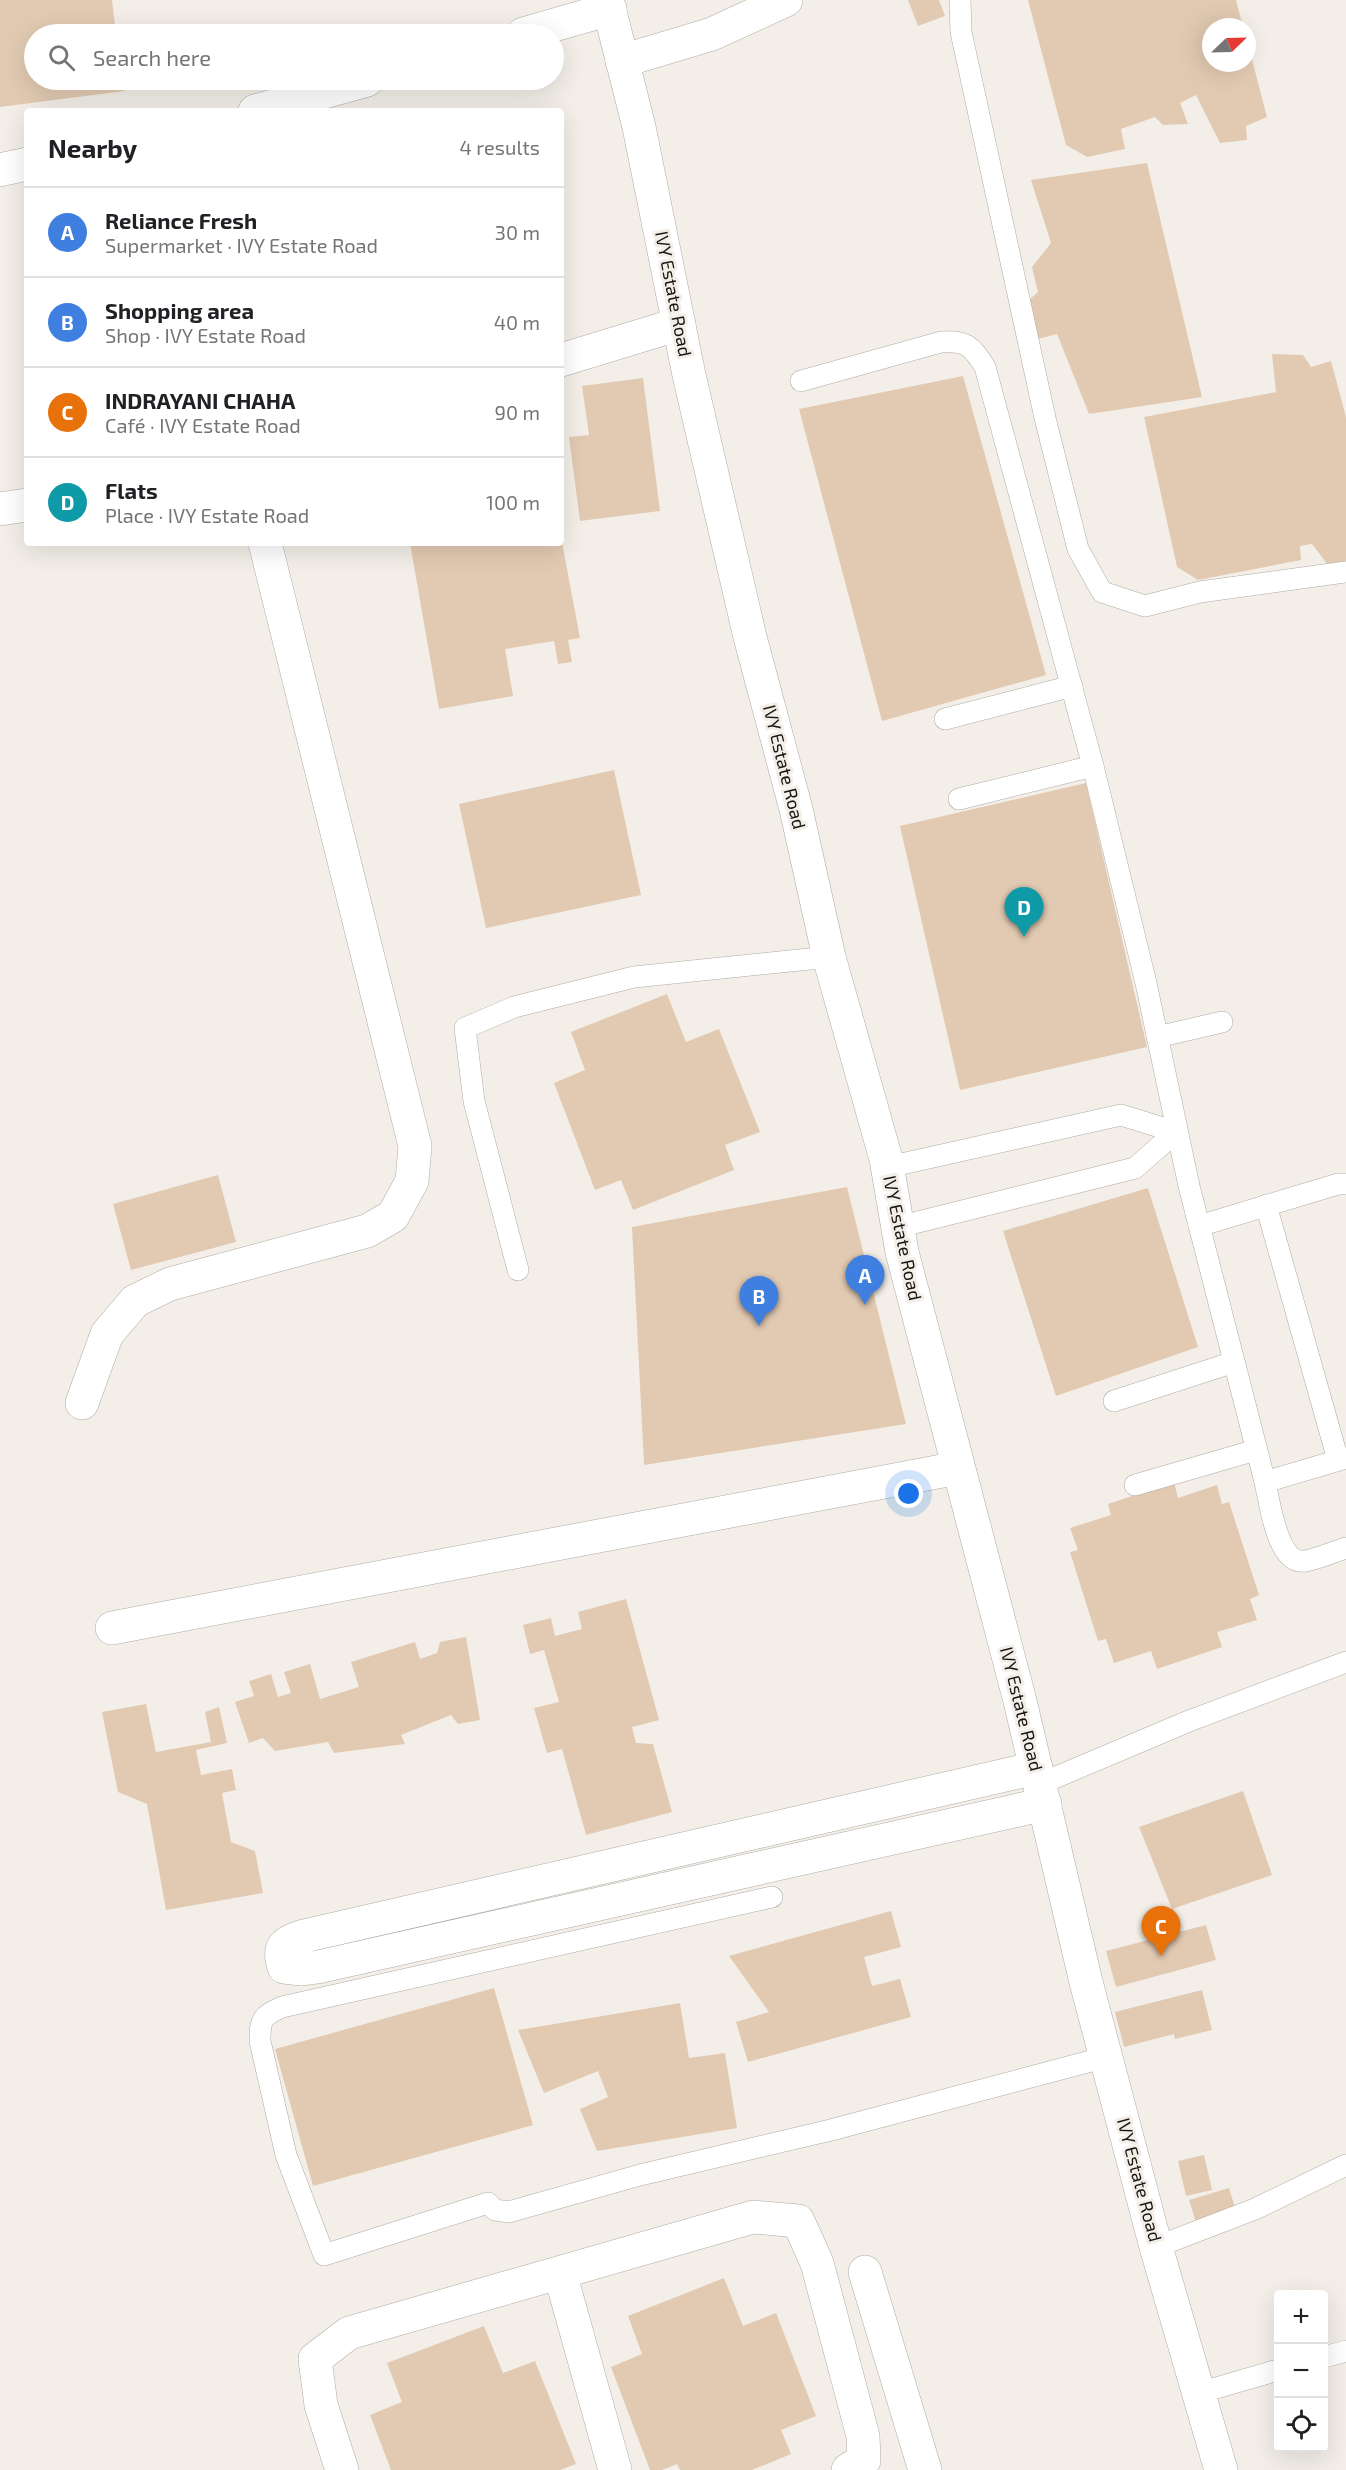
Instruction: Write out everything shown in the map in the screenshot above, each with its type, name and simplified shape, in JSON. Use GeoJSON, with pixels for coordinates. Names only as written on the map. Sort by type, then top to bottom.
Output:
{"type":"FeatureCollection","features":[{"type":"Feature","properties":{"kind":"street"},"geometry":{"type":"LineString","coordinates":[[622,61],[712,34],[786,0]]}},
{"type":"Feature","properties":{"kind":"street"},"geometry":{"type":"LineString","coordinates":[[553,24],[609,5]]}},
{"type":"Feature","properties":{"kind":"street","name":"IVY Estate Road"},"geometry":{"type":"LineString","coordinates":[[609,5],[639,127],[679,324],[745,614],[796,809],[829,957],[888,1167],[902,1252],[1040,1785],[1086,1982],[1156,2247],[1221,2470]]}},
{"type":"Feature","properties":{"kind":"street"},"geometry":{"type":"LineString","coordinates":[[266,108],[331,90]]}},
{"type":"Feature","properties":{"kind":"street"},"geometry":{"type":"LineString","coordinates":[[0,170],[24,165]]}},
{"type":"Feature","properties":{"kind":"street"},"geometry":{"type":"LineString","coordinates":[[564,359],[679,324]]}},
{"type":"Feature","properties":{"kind":"street"},"geometry":{"type":"LineString","coordinates":[[0,509],[24,505]]}},
{"type":"Feature","properties":{"kind":"street"},"geometry":{"type":"LineString","coordinates":[[82,1403],[106,1334],[135,1301],[170,1284],[367,1231],[393,1216],[412,1181],[415,1146],[266,546]]}},
{"type":"Feature","properties":{"kind":"street"},"geometry":{"type":"LineString","coordinates":[[112,1628],[958,1468]]}},
{"type":"Feature","properties":{"kind":"street"},"geometry":{"type":"LineString","coordinates":[[1040,1785],[660,1906],[318,1967],[291,1969],[284,1967],[280,1956],[283,1947],[290,1941],[304,1936],[648,1856],[1040,1785]]}},
{"type":"Feature","properties":{"kind":"street"},"geometry":{"type":"LineString","coordinates":[[342,2470],[321,2405],[315,2359],[349,2333],[753,2217],[798,2221],[817,2263],[863,2436],[864,2460],[848,2470]]}},
{"type":"Feature","properties":{"kind":"street"},"geometry":{"type":"LineString","coordinates":[[560,2272],[615,2470]]}},
{"type":"Feature","properties":{"kind":"street"},"geometry":{"type":"LineString","coordinates":[[865,2272],[925,2470]]}},
{"type":"Feature","properties":{"kind":"lane"},"geometry":{"type":"LineString","coordinates":[[960,0],[961,32],[1045,418],[1078,549],[1102,592],[1145,606],[1200,592],[1346,572]]}},
{"type":"Feature","properties":{"kind":"lane"},"geometry":{"type":"LineString","coordinates":[[801,381],[941,342],[959,340],[975,352],[985,367],[1093,766],[1146,983],[1176,1132],[1282,1549],[1293,1560],[1303,1562],[1346,1548]]}},
{"type":"Feature","properties":{"kind":"lane"},"geometry":{"type":"LineString","coordinates":[[945,719],[1072,686]]}},
{"type":"Feature","properties":{"kind":"lane"},"geometry":{"type":"LineString","coordinates":[[959,799],[1093,766]]}},
{"type":"Feature","properties":{"kind":"lane"},"geometry":{"type":"LineString","coordinates":[[518,1270],[474,1101],[465,1028],[514,1007],[634,977],[829,957]]}},
{"type":"Feature","properties":{"kind":"lane"},"geometry":{"type":"LineString","coordinates":[[1157,1037],[1222,1022]]}},
{"type":"Feature","properties":{"kind":"lane"},"geometry":{"type":"LineString","coordinates":[[888,1167],[1121,1115],[1176,1132]]}},
{"type":"Feature","properties":{"kind":"lane"},"geometry":{"type":"LineString","coordinates":[[898,1227],[1135,1168],[1176,1132]]}},
{"type":"Feature","properties":{"kind":"lane"},"geometry":{"type":"LineString","coordinates":[[1199,1226],[1338,1184],[1346,1184]]}},
{"type":"Feature","properties":{"kind":"lane"},"geometry":{"type":"LineString","coordinates":[[1265,1482],[1342,1459],[1266,1205]]}},
{"type":"Feature","properties":{"kind":"lane"},"geometry":{"type":"LineString","coordinates":[[1114,1401],[1234,1362]]}},
{"type":"Feature","properties":{"kind":"lane"},"geometry":{"type":"LineString","coordinates":[[1135,1485],[1256,1450]]}},
{"type":"Feature","properties":{"kind":"lane"},"geometry":{"type":"LineString","coordinates":[[1040,1785],[1189,1721],[1346,1662]]}},
{"type":"Feature","properties":{"kind":"lane"},"geometry":{"type":"LineString","coordinates":[[648,1856],[660,1906]]}},
{"type":"Feature","properties":{"kind":"lane"},"geometry":{"type":"LineString","coordinates":[[772,1897],[660,1906],[543,1948],[282,2007],[268,2013],[260,2023],[260,2041],[286,2155],[324,2255],[488,2203],[495,2210],[510,2212],[639,2175],[831,2130],[1106,2057]]}},
{"type":"Feature","properties":{"kind":"lane"},"geometry":{"type":"LineString","coordinates":[[1156,2247],[1255,2209],[1346,2165]]}},
{"type":"Feature","properties":{"kind":"lane"},"geometry":{"type":"LineString","coordinates":[[1328,2356],[1346,2351]]}},
{"type":"Feature","properties":{"kind":"lane"},"geometry":{"type":"LineString","coordinates":[[1199,2393],[1274,2371]]}},
{"type":"Feature","properties":{"kind":"building"},"geometry":{"type":"Polygon","coordinates":[[[0,0],[112,0],[115,24],[24,24],[24,90],[124,91],[0,107],[0,0]]]}},
{"type":"Feature","properties":{"kind":"building"},"geometry":{"type":"Polygon","coordinates":[[[908,0],[939,0],[945,16],[918,26],[908,0]]]}},
{"type":"Feature","properties":{"kind":"building"},"geometry":{"type":"Polygon","coordinates":[[[1028,0],[1236,0],[1241,18],[1202,18],[1202,72],[1255,72],[1267,117],[1246,126],[1247,140],[1220,143],[1196,95],[1180,103],[1188,124],[1163,125],[1155,117],[1121,129],[1125,149],[1087,157],[1066,145],[1028,0]]]}},
{"type":"Feature","properties":{"kind":"building"},"geometry":{"type":"Polygon","coordinates":[[[1147,163],[1202,397],[1089,414],[1057,334],[1038,339],[1030,299],[1038,292],[1032,267],[1051,243],[1031,180],[1147,163]]]}},
{"type":"Feature","properties":{"kind":"building"},"geometry":{"type":"Polygon","coordinates":[[[1272,354],[1303,355],[1311,367],[1331,361],[1346,417],[1346,570],[1334,573],[1312,544],[1300,546],[1301,560],[1198,580],[1177,567],[1144,417],[1276,392],[1272,354]]]}},
{"type":"Feature","properties":{"kind":"building"},"geometry":{"type":"Polygon","coordinates":[[[963,376],[1046,675],[882,721],[799,409],[963,376]]]}},
{"type":"Feature","properties":{"kind":"building"},"geometry":{"type":"Polygon","coordinates":[[[643,378],[660,511],[580,521],[569,437],[589,435],[582,386],[643,378]]]}},
{"type":"Feature","properties":{"kind":"building"},"geometry":{"type":"Polygon","coordinates":[[[411,546],[563,546],[580,638],[568,640],[572,662],[558,664],[554,641],[505,649],[513,696],[439,709],[411,546]]]}},
{"type":"Feature","properties":{"kind":"building"},"geometry":{"type":"Polygon","coordinates":[[[614,770],[641,895],[486,928],[459,804],[614,770]]]}},
{"type":"Feature","properties":{"kind":"building"},"geometry":{"type":"Polygon","coordinates":[[[1086,783],[1147,1047],[960,1090],[900,826],[1086,783]]]}},
{"type":"Feature","properties":{"kind":"building"},"geometry":{"type":"Polygon","coordinates":[[[667,994],[686,1042],[719,1029],[760,1132],[725,1145],[734,1170],[633,1210],[621,1180],[595,1190],[554,1083],[585,1070],[571,1032],[667,994]]]}},
{"type":"Feature","properties":{"kind":"building"},"geometry":{"type":"Polygon","coordinates":[[[218,1175],[236,1242],[131,1270],[113,1204],[218,1175]]]}},
{"type":"Feature","properties":{"kind":"building"},"geometry":{"type":"Polygon","coordinates":[[[847,1187],[906,1424],[644,1465],[632,1227],[847,1187]]]}},
{"type":"Feature","properties":{"kind":"building"},"geometry":{"type":"Polygon","coordinates":[[[1148,1188],[1198,1347],[1056,1396],[1003,1231],[1148,1188]]]}},
{"type":"Feature","properties":{"kind":"building"},"geometry":{"type":"Polygon","coordinates":[[[1174,1482],[1178,1498],[1217,1485],[1222,1504],[1229,1502],[1259,1595],[1250,1599],[1257,1620],[1217,1632],[1222,1647],[1157,1669],[1151,1651],[1114,1663],[1106,1639],[1098,1641],[1070,1552],[1078,1550],[1070,1528],[1111,1515],[1108,1504],[1174,1482]]]}},
{"type":"Feature","properties":{"kind":"building"},"geometry":{"type":"Polygon","coordinates":[[[626,1599],[659,1720],[632,1727],[636,1743],[653,1744],[672,1812],[586,1835],[562,1749],[547,1753],[534,1708],[559,1702],[544,1650],[530,1654],[523,1625],[551,1618],[555,1636],[582,1629],[578,1612],[626,1599]]]}},
{"type":"Feature","properties":{"kind":"building"},"geometry":{"type":"Polygon","coordinates":[[[466,1637],[480,1720],[458,1724],[451,1715],[401,1735],[405,1744],[334,1753],[328,1742],[275,1751],[263,1738],[249,1743],[235,1702],[254,1696],[249,1681],[271,1674],[278,1697],[291,1693],[284,1672],[310,1664],[320,1699],[359,1687],[351,1662],[415,1642],[420,1659],[437,1653],[440,1642],[466,1637]]]}},
{"type":"Feature","properties":{"kind":"building"},"geometry":{"type":"Polygon","coordinates":[[[146,1704],[156,1752],[211,1742],[205,1712],[219,1707],[227,1743],[196,1750],[201,1775],[232,1769],[236,1790],[222,1793],[231,1842],[255,1851],[263,1893],[166,1910],[147,1804],[118,1792],[102,1712],[146,1704]]]}},
{"type":"Feature","properties":{"kind":"building"},"geometry":{"type":"Polygon","coordinates":[[[1243,1791],[1272,1875],[1172,1909],[1139,1827],[1243,1791]]]}},
{"type":"Feature","properties":{"kind":"building"},"geometry":{"type":"Polygon","coordinates":[[[891,1911],[901,1947],[864,1957],[872,1986],[900,1979],[911,2017],[748,2062],[736,2022],[769,2012],[729,1956],[891,1911]]]}},
{"type":"Feature","properties":{"kind":"building"},"geometry":{"type":"Polygon","coordinates":[[[1206,1925],[1216,1960],[1116,1987],[1106,1951],[1206,1925]]]}},
{"type":"Feature","properties":{"kind":"building"},"geometry":{"type":"Polygon","coordinates":[[[494,1988],[533,2125],[313,2186],[275,2049],[494,1988]]]}},
{"type":"Feature","properties":{"kind":"building"},"geometry":{"type":"Polygon","coordinates":[[[1202,1990],[1212,2030],[1175,2039],[1174,2034],[1124,2047],[1115,2012],[1202,1990]]]}},
{"type":"Feature","properties":{"kind":"building"},"geometry":{"type":"Polygon","coordinates":[[[680,2003],[689,2058],[725,2053],[737,2128],[597,2151],[580,2109],[608,2097],[598,2071],[544,2093],[518,2030],[680,2003]]]}},
{"type":"Feature","properties":{"kind":"building"},"geometry":{"type":"Polygon","coordinates":[[[1204,2155],[1212,2190],[1186,2196],[1178,2161],[1204,2155]]]}},
{"type":"Feature","properties":{"kind":"building"},"geometry":{"type":"Polygon","coordinates":[[[1229,2188],[1236,2211],[1196,2222],[1189,2200],[1229,2188]]]}},
{"type":"Feature","properties":{"kind":"building"},"geometry":{"type":"Polygon","coordinates":[[[724,2278],[743,2326],[776,2313],[816,2416],[781,2430],[791,2454],[752,2470],[680,2470],[677,2464],[662,2470],[650,2470],[611,2367],[642,2354],[628,2316],[724,2278]]]}},
{"type":"Feature","properties":{"kind":"building"},"geometry":{"type":"Polygon","coordinates":[[[484,2326],[503,2373],[535,2361],[576,2464],[560,2470],[391,2470],[370,2415],[402,2402],[387,2363],[484,2326]]]}},
{"type":"Feature","properties":{"kind":"place","name":"Flats"},"geometry":{"type":"Point","coordinates":[1024,937]}},
{"type":"Feature","properties":{"kind":"place","name":"Reliance Fresh"},"geometry":{"type":"Point","coordinates":[865,1305]}},
{"type":"Feature","properties":{"kind":"place","name":"Shopping area"},"geometry":{"type":"Point","coordinates":[759,1326]}},
{"type":"Feature","properties":{"kind":"place","name":"INDRAYANI CHAHA"},"geometry":{"type":"Point","coordinates":[1161,1956]}}]}
